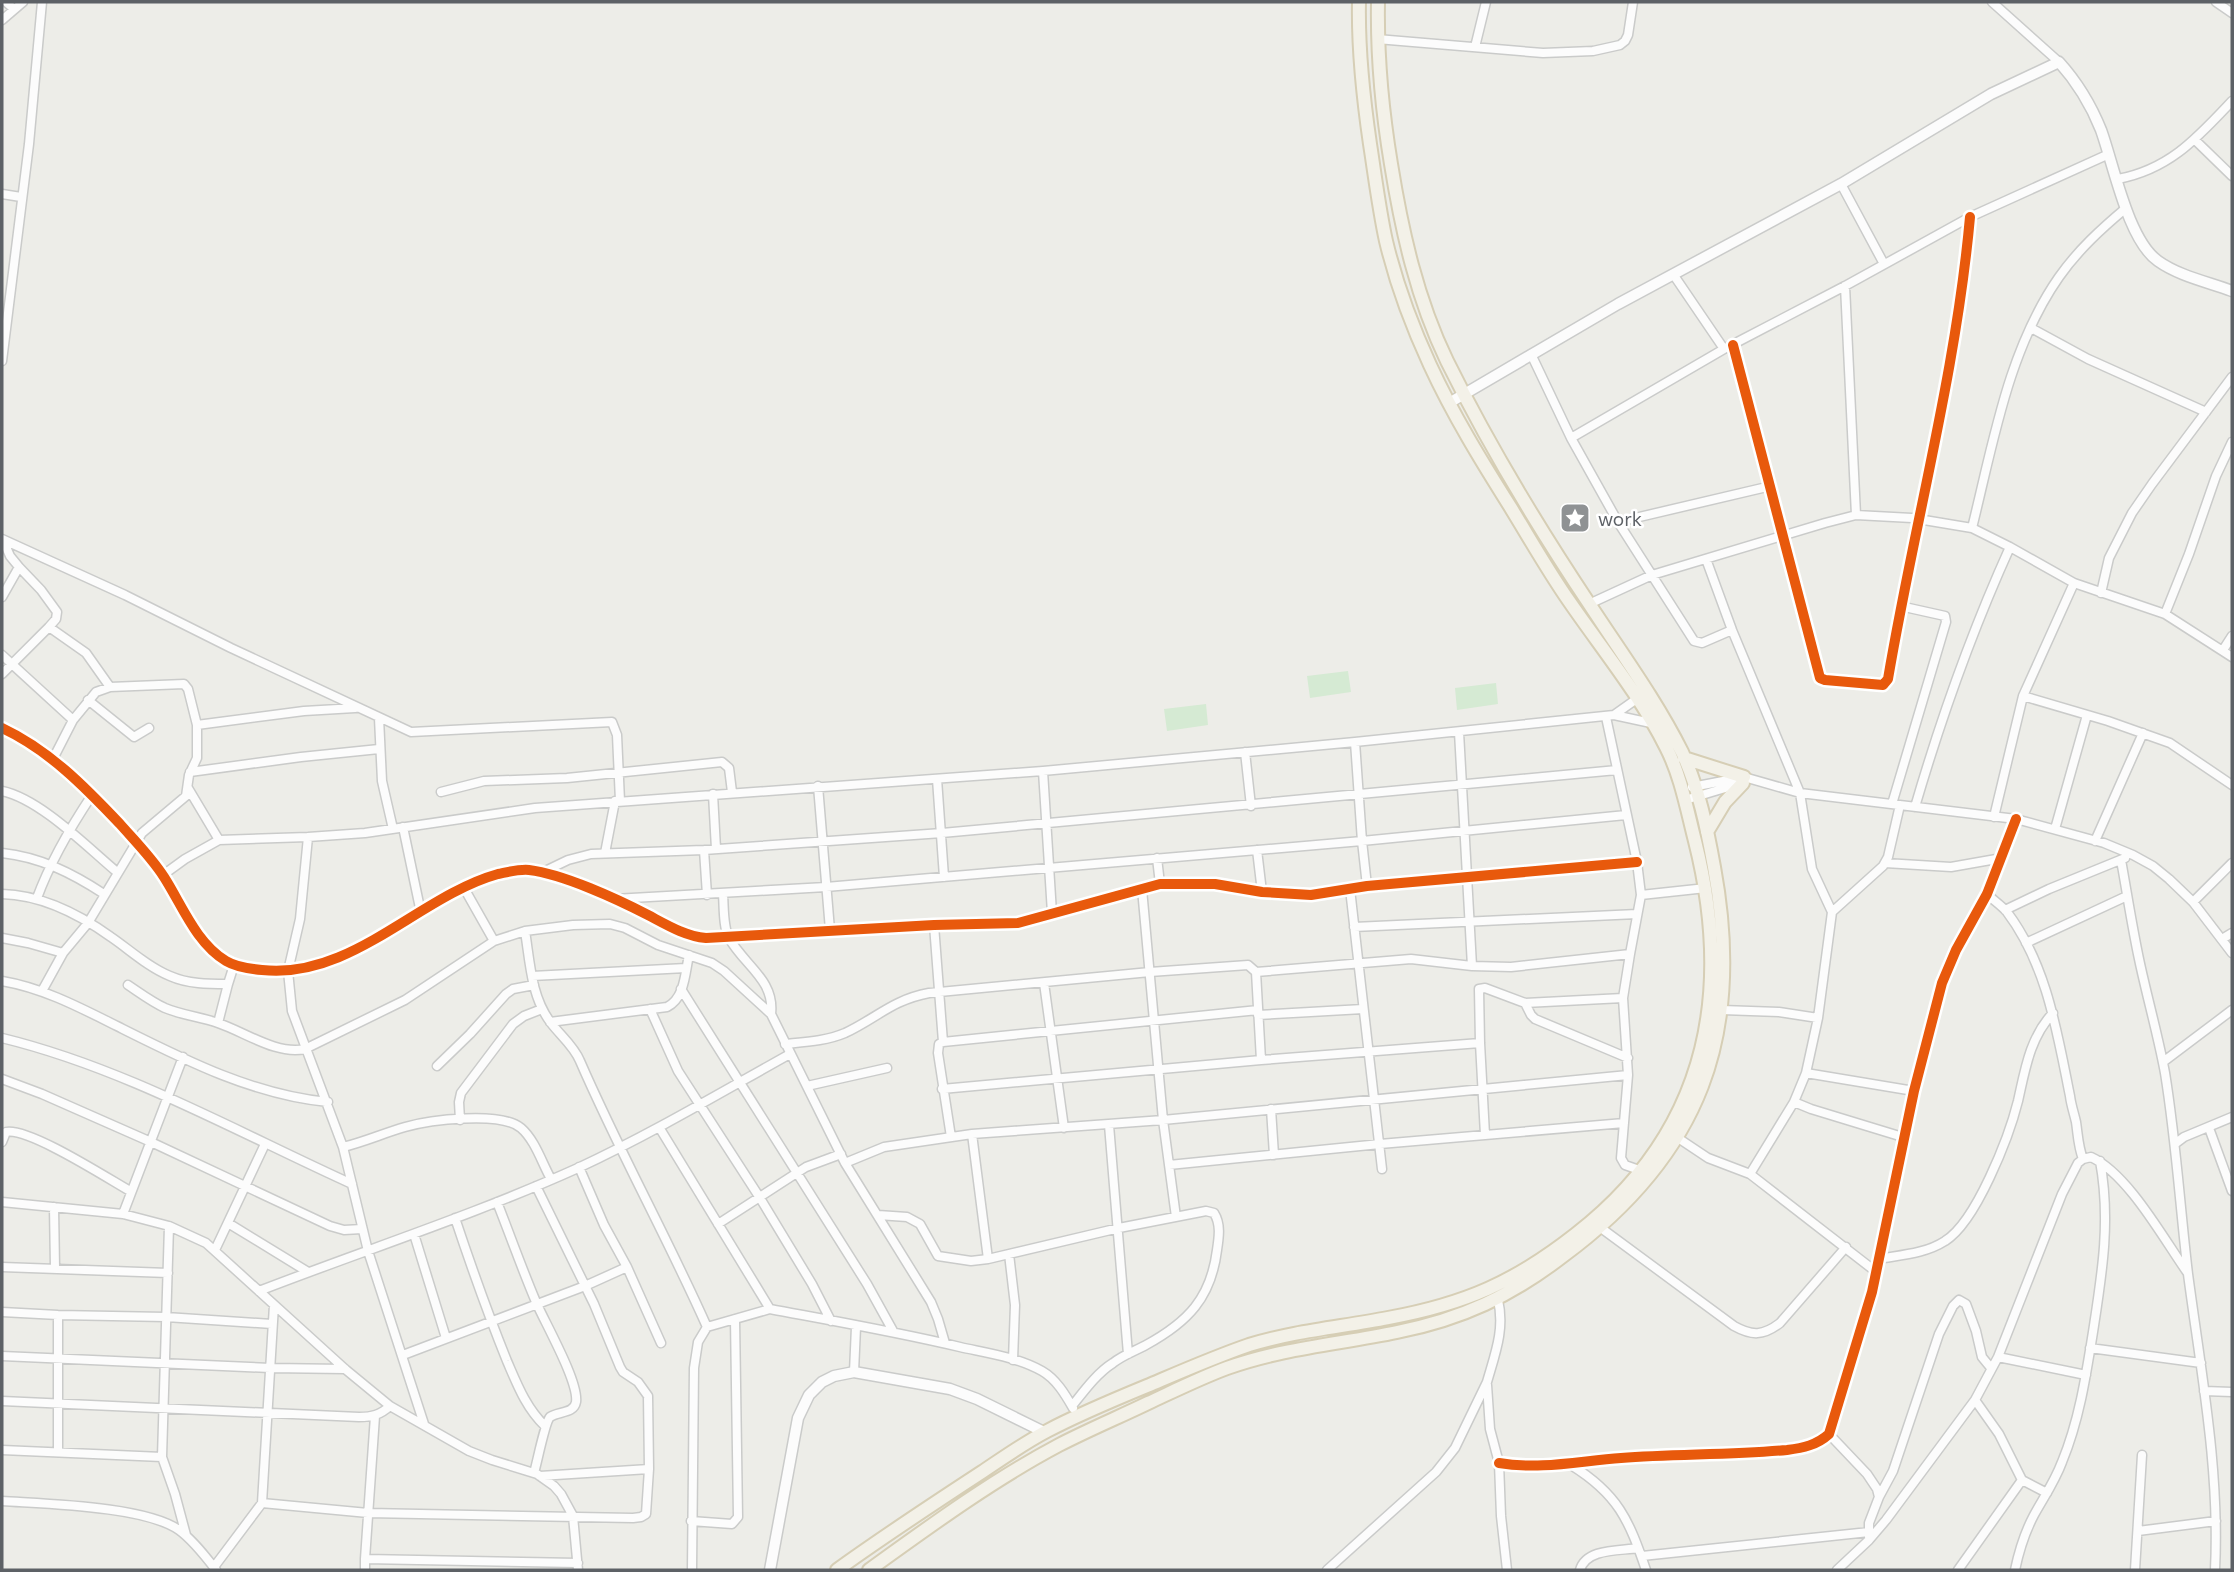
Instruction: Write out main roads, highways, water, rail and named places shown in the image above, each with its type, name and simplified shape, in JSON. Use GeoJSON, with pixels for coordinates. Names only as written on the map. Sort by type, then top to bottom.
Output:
{"type":"FeatureCollection","features":[{"type":"Feature","properties":{"kind":"main road"},"geometry":{"type":"LineString","coordinates":[[869,1570],[923,1531],[1059,1445],[1203,1378],[1246,1362],[1291,1350],[1384,1335],[1446,1320],[1498,1300],[1559,1260],[1601,1228],[1654,1172],[1678,1138],[1713,1055],[1722,1010],[1725,956],[1720,898],[1707,832],[1665,745],[1637,698],[1554,578],[1480,460],[1430,364],[1412,322],[1387,245],[1379,205],[1362,92],[1359,2]]}},
{"type":"Feature","properties":{"kind":"main road"},"geometry":{"type":"LineString","coordinates":[[836,1570],[1075,1411],[1244,1347],[1309,1331],[1381,1320],[1447,1305],[1502,1284],[1523,1272],[1577,1234],[1642,1171],[1670,1129],[1693,1076],[1711,1002],[1712,948],[1706,888],[1684,758],[1658,707],[1524,503],[1494,452],[1446,359],[1428,316],[1405,240],[1380,89],[1378,2]]}},
{"type":"Feature","properties":{"kind":"main road"},"geometry":{"type":"LineString","coordinates":[[1387,245],[1405,240]]}},
{"type":"Feature","properties":{"kind":"main road"},"geometry":{"type":"LineString","coordinates":[[1684,758],[1746,780],[1725,802],[1707,832]]}},
{"type":"Feature","properties":{"kind":"main road"},"geometry":{"type":"LineString","coordinates":[[1381,1320],[1384,1335]]}},
{"type":"Feature","properties":{"kind":"main road"},"geometry":{"type":"LineString","coordinates":[[911,1518],[923,1531]]}},
{"type":"Feature","properties":{"kind":"place","name":"work"},"geometry":{"type":"Point","coordinates":[1575,518]}}]}
